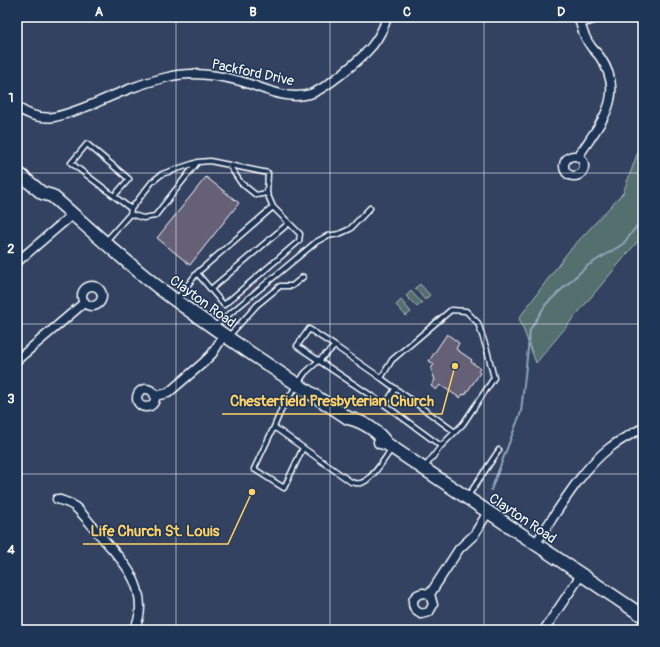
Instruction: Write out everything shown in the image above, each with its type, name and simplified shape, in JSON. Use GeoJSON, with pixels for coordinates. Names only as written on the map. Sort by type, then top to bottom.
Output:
{"type":"FeatureCollection","features":[{"type":"Feature","properties":{"kind":"main road","name":"Clayton Road"},"geometry":{"type":"LineString","coordinates":[[17,162],[47,187],[52,196],[175,300],[348,418],[354,427],[376,441],[390,446],[643,616]]}},
{"type":"Feature","properties":{"kind":"main road","name":"Clayton Road"},"geometry":{"type":"LineString","coordinates":[[17,172],[42,193],[52,196]]}},
{"type":"Feature","properties":{"kind":"street","name":"Packford Drive"},"geometry":{"type":"LineString","coordinates":[[17,107],[22,111],[37,117],[55,117],[82,108],[141,84],[169,76],[190,74],[222,77],[241,81],[283,94],[298,96],[310,94],[324,87],[371,47],[381,33],[387,17]]}},
{"type":"Feature","properties":{"kind":"street"},"geometry":{"type":"LineString","coordinates":[[578,157],[606,112],[612,95],[610,76],[599,55],[586,39],[579,20],[601,17]]}},
{"type":"Feature","properties":{"kind":"street"},"geometry":{"type":"LineString","coordinates":[[17,262],[73,214]]}},
{"type":"Feature","properties":{"kind":"street"},"geometry":{"type":"LineString","coordinates":[[17,360],[85,302]]}},
{"type":"Feature","properties":{"kind":"street"},"geometry":{"type":"LineString","coordinates":[[155,396],[168,393],[203,363],[226,336]]}},
{"type":"Feature","properties":{"kind":"street"},"geometry":{"type":"LineString","coordinates":[[535,544],[585,471],[608,449],[643,428]]}},
{"type":"Feature","properties":{"kind":"street"},"geometry":{"type":"LineString","coordinates":[[58,499],[74,506],[122,560],[132,574],[137,584],[140,600],[140,613],[137,624],[133,630]]}},
{"type":"Feature","properties":{"kind":"street"},"geometry":{"type":"LineString","coordinates":[[430,594],[459,549],[474,535],[488,512]]}},
{"type":"Feature","properties":{"kind":"street"},"geometry":{"type":"LineString","coordinates":[[544,630],[581,574]]}},
{"type":"Feature","properties":{"kind":"lane"},"geometry":{"type":"LineString","coordinates":[[114,196],[129,179],[86,144],[72,163],[114,196],[131,212],[143,218],[155,216],[196,163]]}},
{"type":"Feature","properties":{"kind":"lane"},"geometry":{"type":"LineString","coordinates":[[105,242],[131,212],[152,182],[162,174],[196,163],[210,161],[268,173],[267,193],[273,207],[300,234],[299,241],[224,305],[197,273]]}},
{"type":"Feature","properties":{"kind":"lane"},"geometry":{"type":"LineString","coordinates":[[229,165],[241,183],[256,195],[267,193]]}},
{"type":"Feature","properties":{"kind":"lane"},"geometry":{"type":"LineString","coordinates":[[175,300],[197,273],[273,207]]}},
{"type":"Feature","properties":{"kind":"lane"},"geometry":{"type":"LineString","coordinates":[[214,328],[316,242],[327,236],[339,234],[350,229],[370,208]]}},
{"type":"Feature","properties":{"kind":"lane"},"geometry":{"type":"LineString","coordinates":[[211,289],[289,223]]}},
{"type":"Feature","properties":{"kind":"lane"},"geometry":{"type":"LineString","coordinates":[[226,336],[257,305],[280,286],[292,286],[303,277]]}},
{"type":"Feature","properties":{"kind":"lane"},"geometry":{"type":"LineString","coordinates":[[381,378],[392,360],[451,310],[466,311],[478,323],[494,378],[463,424],[441,446],[423,469]]}},
{"type":"Feature","properties":{"kind":"lane"},"geometry":{"type":"LineString","coordinates":[[441,446],[385,405],[297,346],[309,329],[381,378],[455,432]]}},
{"type":"Feature","properties":{"kind":"lane"},"geometry":{"type":"LineString","coordinates":[[303,448],[284,488],[254,469],[283,406],[305,374],[335,346]]}},
{"type":"Feature","properties":{"kind":"lane"},"geometry":{"type":"LineString","coordinates":[[385,405],[395,389]]}},
{"type":"Feature","properties":{"kind":"lane"},"geometry":{"type":"LineString","coordinates":[[274,427],[351,482],[359,484],[366,481],[377,469],[390,446]]}},
{"type":"Feature","properties":{"kind":"lane"},"geometry":{"type":"LineString","coordinates":[[466,498],[499,450]]}},
{"type":"Feature","properties":{"kind":"green space"},"geometry":{"type":"Polygon","coordinates":[[[643,138],[643,235],[536,363],[519,318],[568,252],[623,193],[643,138]]]}},
{"type":"Feature","properties":{"kind":"green space"},"geometry":{"type":"Polygon","coordinates":[[[420,284],[430,295],[425,300],[415,288],[420,284]]]}},
{"type":"Feature","properties":{"kind":"green space"},"geometry":{"type":"Polygon","coordinates":[[[411,291],[422,303],[417,307],[406,296],[411,291]]]}},
{"type":"Feature","properties":{"kind":"green space"},"geometry":{"type":"Polygon","coordinates":[[[401,300],[411,312],[406,316],[396,305],[401,300]]]}},
{"type":"Feature","properties":{"kind":"building"},"geometry":{"type":"Polygon","coordinates":[[[206,177],[239,203],[190,265],[157,238],[206,177]]]}},
{"type":"Feature","properties":{"kind":"building"},"geometry":{"type":"Polygon","coordinates":[[[447,334],[459,343],[456,349],[472,360],[471,362],[480,368],[478,371],[480,373],[465,395],[463,394],[460,398],[440,385],[436,390],[431,386],[435,380],[431,369],[434,364],[429,361],[447,334]]]}},
{"type":"Feature","properties":{"kind":"waterway"},"geometry":{"type":"LineString","coordinates":[[491,490],[521,412],[530,330],[546,304],[587,266],[623,244],[643,218]]}},
{"type":"Feature","properties":{"kind":"place","name":"Chesterfield Presbyterian Church"},"geometry":{"type":"Point","coordinates":[455,366]}},
{"type":"Feature","properties":{"kind":"place","name":"Life Church St. Louis"},"geometry":{"type":"Point","coordinates":[252,492]}}]}
